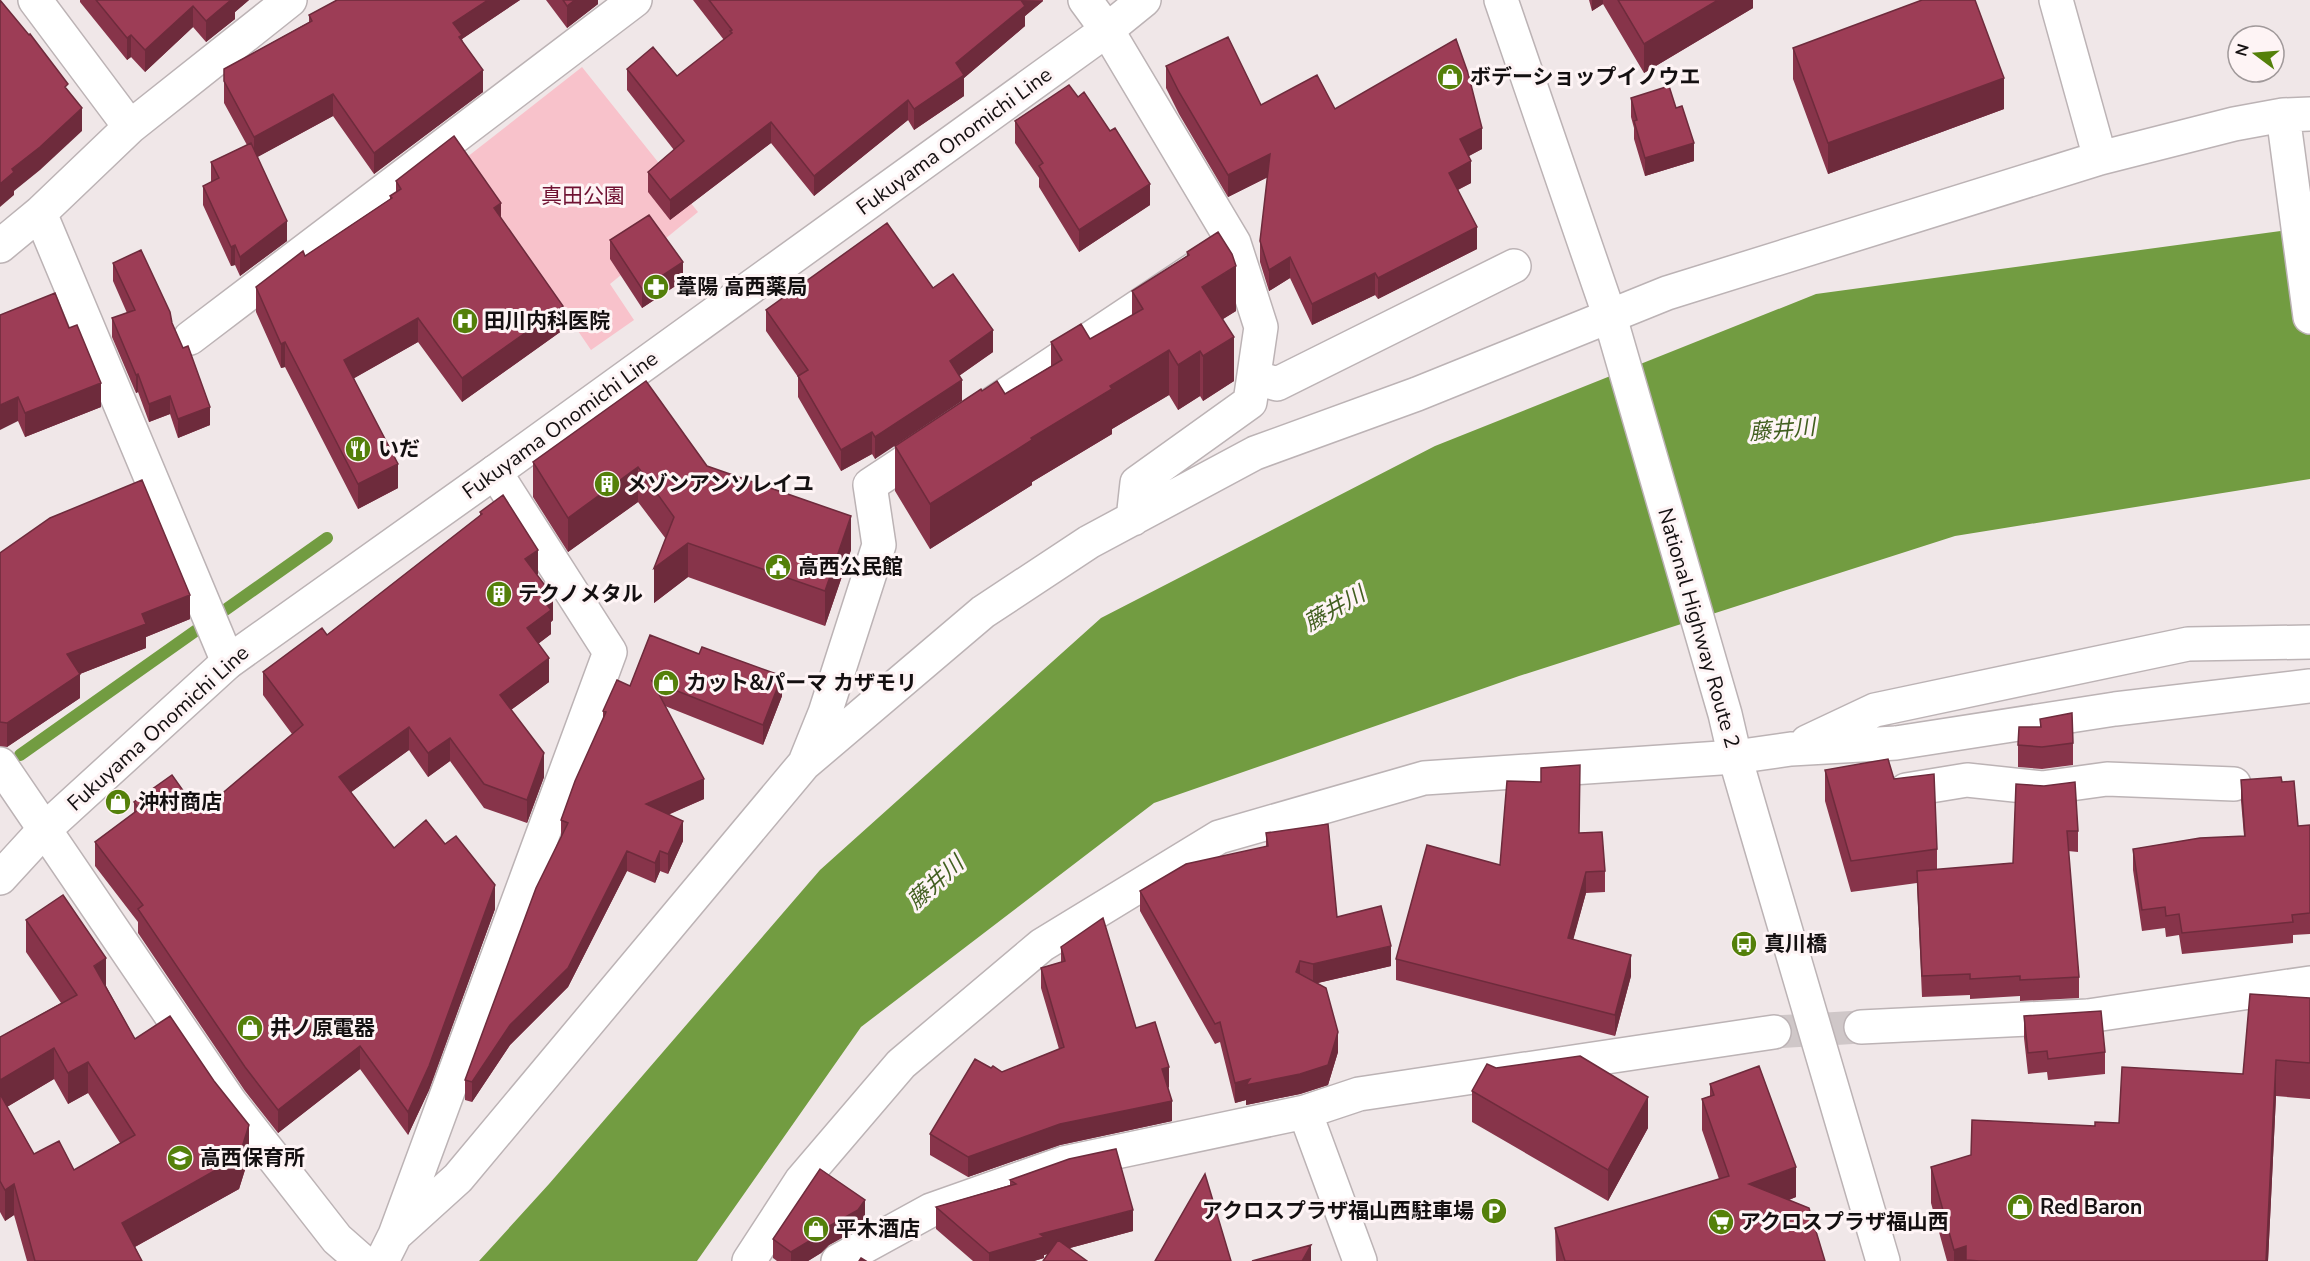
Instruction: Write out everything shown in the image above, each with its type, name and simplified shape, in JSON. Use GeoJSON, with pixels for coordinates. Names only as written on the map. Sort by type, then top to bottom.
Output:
{"type":"FeatureCollection","features":[{"type":"Feature","properties":{"kind":"main road"},"geometry":{"type":"LineString","coordinates":[[35,0],[130,127]]}},
{"type":"Feature","properties":{"kind":"main road"},"geometry":{"type":"LineString","coordinates":[[190,338],[635,0]]}},
{"type":"Feature","properties":{"kind":"main road"},"geometry":{"type":"LineString","coordinates":[[1085,0],[1107,30],[1234,243],[1261,327],[1250,402],[1137,483],[1133,519]]}},
{"type":"Feature","properties":{"kind":"main road","name":"Fukuyama Onomichi Line"},"geometry":{"type":"LineString","coordinates":[[0,878],[45,829],[228,662],[1107,30],[1144,0]]}},
{"type":"Feature","properties":{"kind":"main road","name":"National Highway Route 2"},"geometry":{"type":"LineString","coordinates":[[1501,0],[1610,316],[1725,714],[1735,757],[1883,1261]]}},
{"type":"Feature","properties":{"kind":"main road"},"geometry":{"type":"LineString","coordinates":[[2056,0],[2100,159]]}},
{"type":"Feature","properties":{"kind":"main road"},"geometry":{"type":"LineString","coordinates":[[0,246],[40,213],[130,127],[288,1]]}},
{"type":"Feature","properties":{"kind":"main road"},"geometry":{"type":"LineString","coordinates":[[388,1248],[458,1178],[804,764],[832,724],[983,612],[1089,542],[1256,453],[1417,394],[1667,293],[2100,159],[2234,124],[2296,115],[2310,317]]}},
{"type":"Feature","properties":{"kind":"main road"},"geometry":{"type":"LineString","coordinates":[[40,213],[228,662]]}},
{"type":"Feature","properties":{"kind":"main road"},"geometry":{"type":"LineString","coordinates":[[832,724],[879,544],[870,485],[1234,243]]}},
{"type":"Feature","properties":{"kind":"main road"},"geometry":{"type":"LineString","coordinates":[[1254,377],[1277,384],[1514,266]]}},
{"type":"Feature","properties":{"kind":"main road"},"geometry":{"type":"LineString","coordinates":[[388,1248],[610,652],[495,472]]}},
{"type":"Feature","properties":{"kind":"main road"},"geometry":{"type":"LineString","coordinates":[[1791,749],[1875,710],[2188,644],[2310,642]]}},
{"type":"Feature","properties":{"kind":"main road"},"geometry":{"type":"LineString","coordinates":[[749,1261],[801,1181],[902,1064],[1042,945],[1219,837],[1424,778],[1735,757],[1791,749],[1896,743],[2115,709],[2310,686]]}},
{"type":"Feature","properties":{"kind":"main road"},"geometry":{"type":"LineString","coordinates":[[1950,734],[1966,780]]}},
{"type":"Feature","properties":{"kind":"main road"},"geometry":{"type":"LineString","coordinates":[[0,764],[230,1102],[337,1239],[362,1261]]}},
{"type":"Feature","properties":{"kind":"main road"},"geometry":{"type":"LineString","coordinates":[[1906,790],[1966,780],[2042,788],[2107,779],[2234,784]]}},
{"type":"Feature","properties":{"kind":"main road"},"geometry":{"type":"LineString","coordinates":[[1861,1027],[2088,1016],[2310,983]]}},
{"type":"Feature","properties":{"kind":"main road"},"geometry":{"type":"LineString","coordinates":[[838,1261],[931,1210],[1064,1163],[1305,1112],[1359,1094],[1774,1032]]}},
{"type":"Feature","properties":{"kind":"main road"},"geometry":{"type":"LineString","coordinates":[[1305,1112],[1360,1261]]}},
{"type":"Feature","properties":{"kind":"green space","name":"真田公園"},"geometry":{"type":"Polygon","coordinates":[[[582,67],[698,212],[610,284],[634,320],[591,350],[462,161],[582,67]]]}},
{"type":"Feature","properties":{"kind":"water","name":"藤井川"},"geometry":{"type":"Polygon","coordinates":[[[2310,227],[2310,479],[1955,536],[1519,676],[1154,803],[861,1027],[697,1261],[479,1261],[549,1184],[820,870],[1101,618],[1435,446],[1816,294],[2310,227]]]}},
{"type":"Feature","properties":{"kind":"building"},"geometry":{"type":"Polygon","coordinates":[[[0,0],[30,34],[68,84],[65,87],[82,108],[40,147],[12,169],[14,172],[0,184],[0,0]]]}},
{"type":"Feature","properties":{"kind":"building"},"geometry":{"type":"Polygon","coordinates":[[[96,0],[231,0],[206,21],[193,6],[145,50],[131,35],[127,38],[96,0]]]}},
{"type":"Feature","properties":{"kind":"building"},"geometry":{"type":"Polygon","coordinates":[[[337,0],[488,0],[453,23],[462,35],[459,37],[483,70],[374,153],[333,94],[254,137],[224,81],[224,69],[312,21],[309,15],[337,0]]]}},
{"type":"Feature","properties":{"kind":"building"},"geometry":{"type":"Polygon","coordinates":[[[563,0],[575,0],[567,6],[563,0]]]}},
{"type":"Feature","properties":{"kind":"building"},"geometry":{"type":"Polygon","coordinates":[[[709,0],[1021,0],[1025,6],[956,63],[964,75],[914,109],[908,100],[814,176],[771,122],[670,200],[648,172],[684,141],[627,69],[653,47],[677,76],[732,33],[709,0]]]}},
{"type":"Feature","properties":{"kind":"building"},"geometry":{"type":"Polygon","coordinates":[[[1618,0],[1718,0],[1644,44],[1618,0]]]}},
{"type":"Feature","properties":{"kind":"building"},"geometry":{"type":"Polygon","coordinates":[[[1922,0],[1975,0],[2004,78],[1828,143],[1793,48],[1922,0]]]}},
{"type":"Feature","properties":{"kind":"building"},"geometry":{"type":"Polygon","coordinates":[[[1228,37],[1261,105],[1317,75],[1335,109],[1456,39],[1468,73],[1482,128],[1460,139],[1471,161],[1449,173],[1477,227],[1378,278],[1375,273],[1312,304],[1290,257],[1269,270],[1260,241],[1270,154],[1228,175],[1166,66],[1228,37]]]}},
{"type":"Feature","properties":{"kind":"building"},"geometry":{"type":"Polygon","coordinates":[[[1069,85],[1078,97],[1084,92],[1110,131],[1115,128],[1150,184],[1079,230],[1039,166],[1043,163],[1015,121],[1069,85]]]}},
{"type":"Feature","properties":{"kind":"building"},"geometry":{"type":"Polygon","coordinates":[[[1669,86],[1676,108],[1682,106],[1694,143],[1645,158],[1634,121],[1637,120],[1631,98],[1669,86]]]}},
{"type":"Feature","properties":{"kind":"building"},"geometry":{"type":"Polygon","coordinates":[[[454,136],[501,203],[494,208],[563,306],[462,378],[418,318],[344,360],[398,464],[358,484],[285,342],[281,344],[256,287],[303,251],[305,256],[392,198],[390,196],[401,189],[396,181],[454,136]]]}},
{"type":"Feature","properties":{"kind":"building"},"geometry":{"type":"Polygon","coordinates":[[[251,143],[287,221],[240,257],[235,245],[231,247],[203,186],[219,178],[211,162],[251,143]]]}},
{"type":"Feature","properties":{"kind":"building"},"geometry":{"type":"Polygon","coordinates":[[[649,215],[683,262],[642,289],[610,240],[649,215]]]}},
{"type":"Feature","properties":{"kind":"building"},"geometry":{"type":"Polygon","coordinates":[[[887,223],[933,288],[953,274],[993,330],[950,361],[962,380],[875,437],[872,432],[841,450],[798,376],[808,370],[766,310],[887,223]]]}},
{"type":"Feature","properties":{"kind":"building"},"geometry":{"type":"Polygon","coordinates":[[[1218,232],[1232,254],[1236,266],[1202,287],[1234,337],[1203,356],[1200,351],[1178,365],[1169,350],[1110,386],[1112,389],[1031,438],[1032,440],[930,504],[895,446],[981,389],[982,391],[997,381],[1005,394],[1062,360],[1051,342],[1081,324],[1090,339],[1143,309],[1132,291],[1189,255],[1187,252],[1218,232]]]}},
{"type":"Feature","properties":{"kind":"building"},"geometry":{"type":"Polygon","coordinates":[[[141,250],[170,312],[172,323],[183,348],[188,346],[210,407],[178,419],[170,396],[149,404],[112,318],[135,310],[113,263],[141,250]]]}},
{"type":"Feature","properties":{"kind":"building"},"geometry":{"type":"Polygon","coordinates":[[[55,293],[69,328],[77,325],[101,383],[25,413],[18,397],[0,405],[0,315],[55,293]]]}},
{"type":"Feature","properties":{"kind":"building"},"geometry":{"type":"Polygon","coordinates":[[[646,381],[707,466],[851,516],[825,591],[688,543],[654,568],[674,517],[638,467],[568,518],[533,462],[646,381]]]}},
{"type":"Feature","properties":{"kind":"building"},"geometry":{"type":"Polygon","coordinates":[[[142,480],[190,595],[142,614],[146,624],[67,654],[80,674],[7,723],[0,722],[0,553],[50,518],[142,480]]]}},
{"type":"Feature","properties":{"kind":"building"},"geometry":{"type":"Polygon","coordinates":[[[503,495],[538,550],[525,559],[553,596],[545,602],[551,610],[527,628],[549,658],[500,695],[544,753],[527,800],[484,784],[450,738],[428,753],[409,727],[339,777],[394,848],[426,820],[445,844],[456,836],[495,885],[429,1066],[408,1112],[360,1046],[278,1110],[245,1067],[138,909],[143,905],[95,842],[139,809],[134,802],[172,775],[199,813],[303,725],[263,672],[322,628],[327,635],[503,495]]]}},
{"type":"Feature","properties":{"kind":"building"},"geometry":{"type":"Polygon","coordinates":[[[650,635],[699,654],[702,647],[782,676],[763,725],[652,681],[704,779],[646,804],[683,821],[668,854],[660,851],[655,863],[627,851],[568,968],[510,1025],[472,1082],[465,1080],[536,888],[568,823],[561,820],[575,781],[606,712],[603,711],[617,680],[630,686],[650,635]]]}},
{"type":"Feature","properties":{"kind":"building"},"geometry":{"type":"Polygon","coordinates":[[[2072,713],[2073,743],[2042,747],[2018,745],[2019,727],[2041,727],[2040,719],[2072,713]]]}},
{"type":"Feature","properties":{"kind":"building"},"geometry":{"type":"Polygon","coordinates":[[[1888,759],[1894,779],[1934,774],[1937,849],[1851,861],[1825,770],[1888,759]]]}},
{"type":"Feature","properties":{"kind":"building"},"geometry":{"type":"Polygon","coordinates":[[[1580,765],[1579,833],[1602,832],[1605,871],[1586,872],[1568,938],[1631,955],[1615,1015],[1396,959],[1427,845],[1500,865],[1507,781],[1541,782],[1541,768],[1580,765]]]}},
{"type":"Feature","properties":{"kind":"building"},"geometry":{"type":"Polygon","coordinates":[[[2281,777],[2282,782],[2294,781],[2298,826],[2310,825],[2310,913],[2292,915],[2293,922],[2182,933],[2179,914],[2166,916],[2165,907],[2142,910],[2133,849],[2200,838],[2245,836],[2241,780],[2281,777]]]}},
{"type":"Feature","properties":{"kind":"building"},"geometry":{"type":"Polygon","coordinates":[[[2075,782],[2078,831],[2067,831],[2079,977],[2020,980],[2020,976],[1970,979],[1970,974],[1922,976],[1917,871],[2013,863],[2016,784],[2044,786],[2075,782]]]}},
{"type":"Feature","properties":{"kind":"building"},"geometry":{"type":"Polygon","coordinates":[[[1328,824],[1337,917],[1381,906],[1391,946],[1313,964],[1300,961],[1296,972],[1326,988],[1338,1032],[1328,1065],[1300,1074],[1246,1085],[1250,1079],[1235,1083],[1220,1022],[1215,1024],[1140,891],[1186,864],[1268,846],[1266,833],[1328,824]]]}},
{"type":"Feature","properties":{"kind":"building"},"geometry":{"type":"Polygon","coordinates":[[[63,895],[106,958],[94,966],[135,1039],[170,1016],[214,1081],[249,1125],[239,1157],[122,1223],[142,1261],[35,1261],[14,1184],[5,1190],[0,1181],[0,1094],[34,1154],[59,1141],[74,1170],[135,1135],[88,1062],[68,1073],[54,1048],[0,1080],[0,1037],[77,995],[26,920],[63,895]]]}},
{"type":"Feature","properties":{"kind":"building"},"geometry":{"type":"Polygon","coordinates":[[[1103,918],[1136,1028],[1155,1022],[1169,1067],[1162,1069],[1172,1101],[1060,1124],[968,1157],[930,1134],[975,1059],[1002,1072],[1064,1047],[1041,968],[1065,961],[1061,947],[1103,918]]]}},
{"type":"Feature","properties":{"kind":"building"},"geometry":{"type":"Polygon","coordinates":[[[2250,994],[2310,998],[2310,1063],[2276,1060],[2266,1261],[1980,1261],[1966,1260],[1966,1246],[1954,1250],[1931,1167],[1971,1155],[1972,1120],[2095,1126],[2095,1122],[2119,1123],[2122,1067],[2243,1074],[2250,994]]]}},
{"type":"Feature","properties":{"kind":"building"},"geometry":{"type":"Polygon","coordinates":[[[2101,1011],[2105,1052],[2048,1059],[2047,1051],[2028,1053],[2024,1016],[2101,1011]]]}},
{"type":"Feature","properties":{"kind":"building"},"geometry":{"type":"Polygon","coordinates":[[[1580,1056],[1648,1097],[1608,1170],[1472,1091],[1487,1064],[1496,1068],[1580,1056]]]}},
{"type":"Feature","properties":{"kind":"building"},"geometry":{"type":"Polygon","coordinates":[[[1759,1066],[1796,1167],[1749,1184],[1809,1208],[1825,1261],[1565,1261],[1555,1228],[1729,1176],[1702,1099],[1714,1095],[1710,1084],[1759,1066]]]}},
{"type":"Feature","properties":{"kind":"building"},"geometry":{"type":"Polygon","coordinates":[[[1116,1149],[1133,1210],[1040,1234],[1044,1237],[989,1253],[936,1207],[1016,1184],[1010,1180],[1069,1159],[1116,1149]]]}},
{"type":"Feature","properties":{"kind":"building"},"geometry":{"type":"Polygon","coordinates":[[[820,1169],[865,1200],[858,1210],[829,1226],[821,1234],[791,1252],[773,1239],[820,1169]]]}},
{"type":"Feature","properties":{"kind":"building"},"geometry":{"type":"Polygon","coordinates":[[[1205,1174],[1231,1261],[1155,1261],[1205,1174]]]}},
{"type":"Feature","properties":{"kind":"building"},"geometry":{"type":"Polygon","coordinates":[[[1058,1240],[1087,1261],[1043,1261],[1058,1240]]]}},
{"type":"Feature","properties":{"kind":"building"},"geometry":{"type":"Polygon","coordinates":[[[1311,1245],[1302,1261],[1252,1261],[1311,1245]]]}},
{"type":"Feature","properties":{"kind":"waterway"},"geometry":{"type":"LineString","coordinates":[[20,755],[327,538]]}},
{"type":"Feature","properties":{"kind":"tunnel"},"geometry":{"type":"LineString","coordinates":[[1774,1032],[1861,1027]]}},
{"type":"Feature","properties":{"kind":"place","name":"ボデーショップイノウエ"},"geometry":{"type":"Point","coordinates":[1450,77]}},
{"type":"Feature","properties":{"kind":"place","name":"葦陽 高西薬局"},"geometry":{"type":"Point","coordinates":[656,287]}},
{"type":"Feature","properties":{"kind":"place","name":"田川内科医院"},"geometry":{"type":"Point","coordinates":[465,321]}},
{"type":"Feature","properties":{"kind":"place","name":"いだ"},"geometry":{"type":"Point","coordinates":[358,449]}},
{"type":"Feature","properties":{"kind":"place","name":"メゾンアンソレイユ"},"geometry":{"type":"Point","coordinates":[607,484]}},
{"type":"Feature","properties":{"kind":"place","name":"高西公民館"},"geometry":{"type":"Point","coordinates":[778,567]}},
{"type":"Feature","properties":{"kind":"place","name":"テクノメタル"},"geometry":{"type":"Point","coordinates":[499,594]}},
{"type":"Feature","properties":{"kind":"place","name":"カット&パーマ カザモリ"},"geometry":{"type":"Point","coordinates":[666,683]}},
{"type":"Feature","properties":{"kind":"place","name":"沖村商店"},"geometry":{"type":"Point","coordinates":[118,802]}},
{"type":"Feature","properties":{"kind":"place","name":"真川橋"},"geometry":{"type":"Point","coordinates":[1744,944]}},
{"type":"Feature","properties":{"kind":"place","name":"井ノ原電器"},"geometry":{"type":"Point","coordinates":[250,1028]}},
{"type":"Feature","properties":{"kind":"place","name":"高西保育所"},"geometry":{"type":"Point","coordinates":[180,1158]}},
{"type":"Feature","properties":{"kind":"place","name":"Red Baron"},"geometry":{"type":"Point","coordinates":[2020,1207]}},
{"type":"Feature","properties":{"kind":"place","name":"アクロスプラザ福山西駐車場"},"geometry":{"type":"Point","coordinates":[1494,1211]}},
{"type":"Feature","properties":{"kind":"place","name":"アクロスプラザ福山西"},"geometry":{"type":"Point","coordinates":[1721,1222]}},
{"type":"Feature","properties":{"kind":"place","name":"平木酒店"},"geometry":{"type":"Point","coordinates":[816,1229]}}]}
